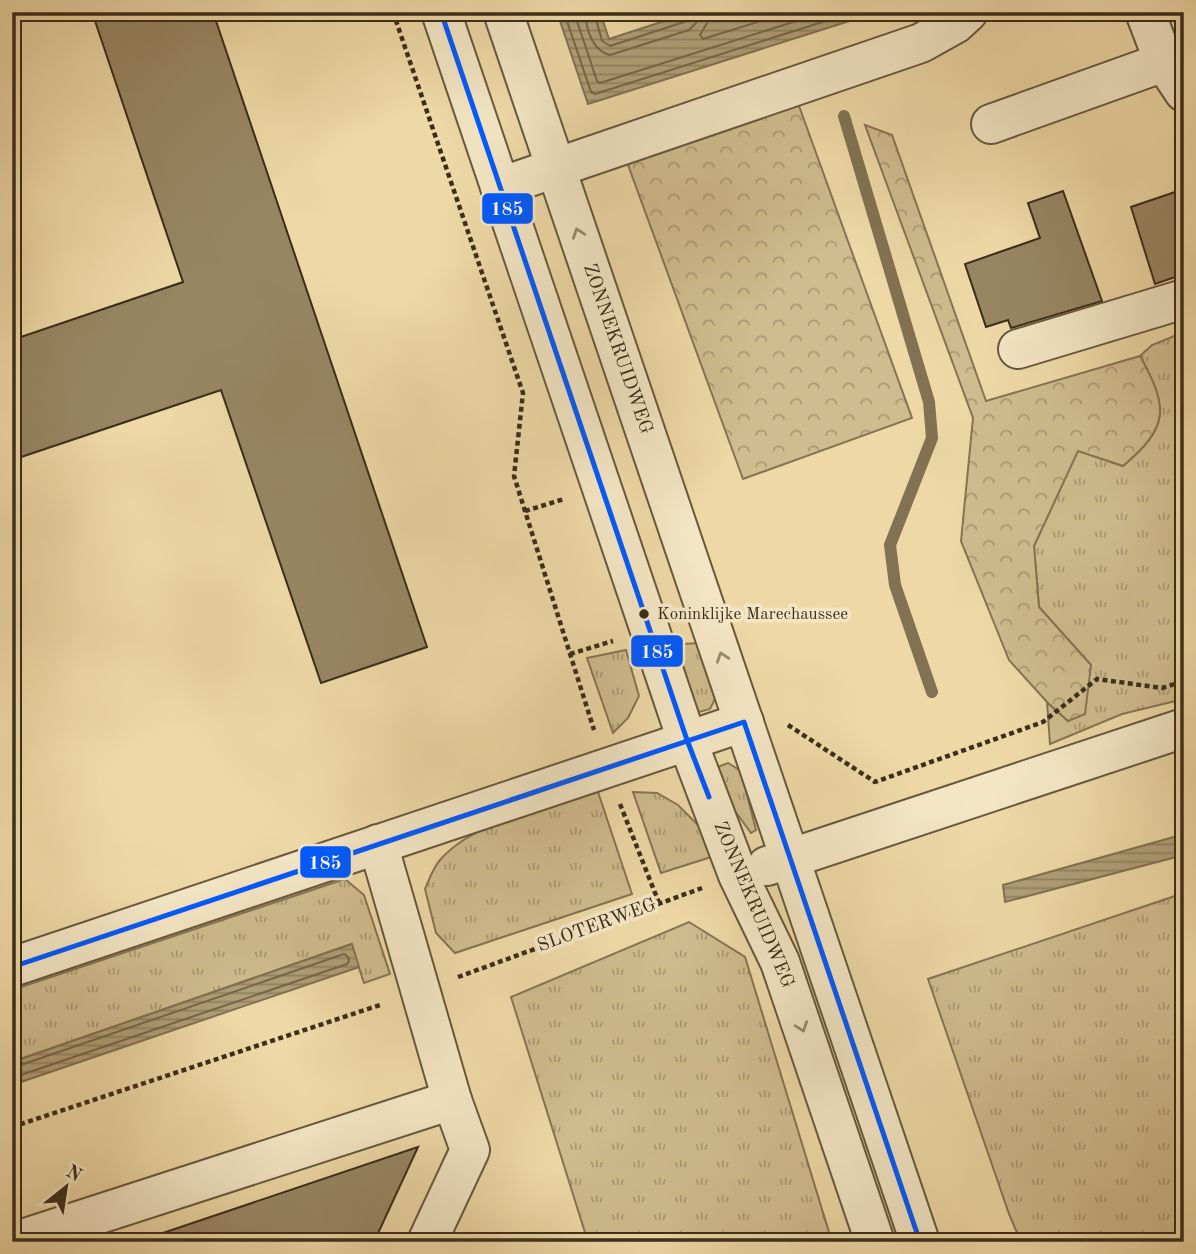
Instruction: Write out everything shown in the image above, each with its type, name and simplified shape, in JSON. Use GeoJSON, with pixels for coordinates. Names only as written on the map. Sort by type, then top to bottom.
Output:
{"type":"FeatureCollection","features":[{"type":"Feature","properties":{"kind":"street","name":"ZONNEKRUIDWEG"},"geometry":{"type":"LineString","coordinates":[[441,12],[687,740],[738,875],[780,962],[875,1242]]}},
{"type":"Feature","properties":{"kind":"street","name":"ZONNEKRUIDWEG"},"geometry":{"type":"LineString","coordinates":[[503,12],[920,1242]]}},
{"type":"Feature","properties":{"kind":"street"},"geometry":{"type":"LineString","coordinates":[[500,187],[921,43],[955,24],[968,12]]}},
{"type":"Feature","properties":{"kind":"street"},"geometry":{"type":"LineString","coordinates":[[991,124],[1174,77],[1145,12]]}},
{"type":"Feature","properties":{"kind":"street"},"geometry":{"type":"LineString","coordinates":[[1018,349],[1184,299]]}},
{"type":"Feature","properties":{"kind":"street"},"geometry":{"type":"LineString","coordinates":[[12,967],[744,722]]}},
{"type":"Feature","properties":{"kind":"street"},"geometry":{"type":"LineString","coordinates":[[738,875],[1184,728]]}},
{"type":"Feature","properties":{"kind":"street"},"geometry":{"type":"LineString","coordinates":[[378,844],[452,1100],[470,1150],[427,1242]]}},
{"type":"Feature","properties":{"kind":"street"},"geometry":{"type":"LineString","coordinates":[[13,1242],[452,1100]]}},
{"type":"Feature","properties":{"kind":"path"},"geometry":{"type":"LineString","coordinates":[[393,12],[523,393],[514,476],[606,766],[659,903]]}},
{"type":"Feature","properties":{"kind":"path"},"geometry":{"type":"LineString","coordinates":[[525,511],[570,497]]}},
{"type":"Feature","properties":{"kind":"path"},"geometry":{"type":"LineString","coordinates":[[570,654],[614,641]]}},
{"type":"Feature","properties":{"kind":"path"},"geometry":{"type":"LineString","coordinates":[[744,722],[778,718],[875,782],[1042,722],[1097,679],[1163,688],[1184,681]]}},
{"type":"Feature","properties":{"kind":"path","name":"SLOTERWEG"},"geometry":{"type":"LineString","coordinates":[[12,1127],[422,991],[738,875]]}},
{"type":"Feature","properties":{"kind":"green space"},"geometry":{"type":"Polygon","coordinates":[[[786,70],[912,418],[743,479],[616,132],[786,70]]]}},
{"type":"Feature","properties":{"kind":"green space"},"geometry":{"type":"Polygon","coordinates":[[[865,125],[892,135],[986,401],[1140,356],[1156,390],[1160,416],[1149,440],[1123,466],[1078,451],[1034,546],[1039,607],[1091,665],[1085,714],[1068,721],[1009,660],[961,541],[973,418],[865,125]]]}},
{"type":"Feature","properties":{"kind":"green space"},"geometry":{"type":"Polygon","coordinates":[[[1184,332],[1184,699],[1122,714],[1050,744],[1047,702],[1068,721],[1091,665],[1039,607],[1034,546],[1078,450],[1123,466],[1149,439],[1160,416],[1159,404],[1156,390],[1140,356],[1152,345],[1184,332]]]}},
{"type":"Feature","properties":{"kind":"green space"},"geometry":{"type":"Polygon","coordinates":[[[700,643],[717,695],[710,709],[699,712],[689,706],[675,654],[682,644],[700,643]]]}},
{"type":"Feature","properties":{"kind":"green space"},"geometry":{"type":"Polygon","coordinates":[[[626,650],[639,696],[628,718],[613,733],[587,658],[626,650]]]}},
{"type":"Feature","properties":{"kind":"green space"},"geometry":{"type":"Polygon","coordinates":[[[728,763],[741,771],[756,830],[751,833],[713,781],[715,768],[728,763]]]}},
{"type":"Feature","properties":{"kind":"green space"},"geometry":{"type":"Polygon","coordinates":[[[598,792],[632,894],[455,953],[436,933],[425,889],[440,860],[454,846],[492,825],[598,792]]]}},
{"type":"Feature","properties":{"kind":"green space"},"geometry":{"type":"Polygon","coordinates":[[[633,792],[657,793],[678,805],[700,827],[711,857],[661,873],[633,792]]]}},
{"type":"Feature","properties":{"kind":"green space"},"geometry":{"type":"Polygon","coordinates":[[[345,879],[364,895],[390,974],[364,983],[351,944],[12,1062],[12,990],[345,879]]]}},
{"type":"Feature","properties":{"kind":"green space"},"geometry":{"type":"Polygon","coordinates":[[[1184,893],[1184,1242],[1021,1242],[928,979],[1184,893]]]}},
{"type":"Feature","properties":{"kind":"green space"},"geometry":{"type":"Polygon","coordinates":[[[689,922],[745,957],[832,1242],[588,1242],[511,997],[689,922]]]}},
{"type":"Feature","properties":{"kind":"water"},"geometry":{"type":"Polygon","coordinates":[[[557,12],[600,12],[609,39],[692,12],[878,12],[588,104],[557,12]]]}},
{"type":"Feature","properties":{"kind":"water"},"geometry":{"type":"Polygon","coordinates":[[[1184,834],[1184,855],[1005,902],[1003,885],[1184,834]]]}},
{"type":"Feature","properties":{"kind":"water"},"geometry":{"type":"Polygon","coordinates":[[[352,944],[359,967],[12,1085],[12,1062],[352,944]]]}},
{"type":"Feature","properties":{"kind":"building"},"geometry":{"type":"Polygon","coordinates":[[[92,12],[213,12],[427,647],[321,683],[221,390],[12,460],[12,340],[183,282],[92,12]]]}},
{"type":"Feature","properties":{"kind":"building"},"geometry":{"type":"Polygon","coordinates":[[[1184,189],[1184,274],[1155,284],[1131,207],[1184,189]]]}},
{"type":"Feature","properties":{"kind":"building"},"geometry":{"type":"Polygon","coordinates":[[[1063,191],[1102,301],[1011,328],[1008,320],[986,327],[965,264],[1040,238],[1028,203],[1063,191]]]}},
{"type":"Feature","properties":{"kind":"building"},"geometry":{"type":"Polygon","coordinates":[[[418,1147],[374,1242],[155,1242],[154,1236],[418,1147]]]}},
{"type":"Feature","properties":{"kind":"waterway"},"geometry":{"type":"LineString","coordinates":[[844,116],[929,402],[932,438],[890,545],[895,585],[932,692]]}},
{"type":"Feature","properties":{"kind":"transit line","name":"185"},"geometry":{"type":"LineString","coordinates":[[441,12],[687,740],[709,797]]}},
{"type":"Feature","properties":{"kind":"transit line","name":"185"},"geometry":{"type":"LineString","coordinates":[[12,967],[744,722],[920,1242]]}},
{"type":"Feature","properties":{"kind":"place","name":"Koninklijke Marechaussee"},"geometry":{"type":"Point","coordinates":[644,614]}}]}
